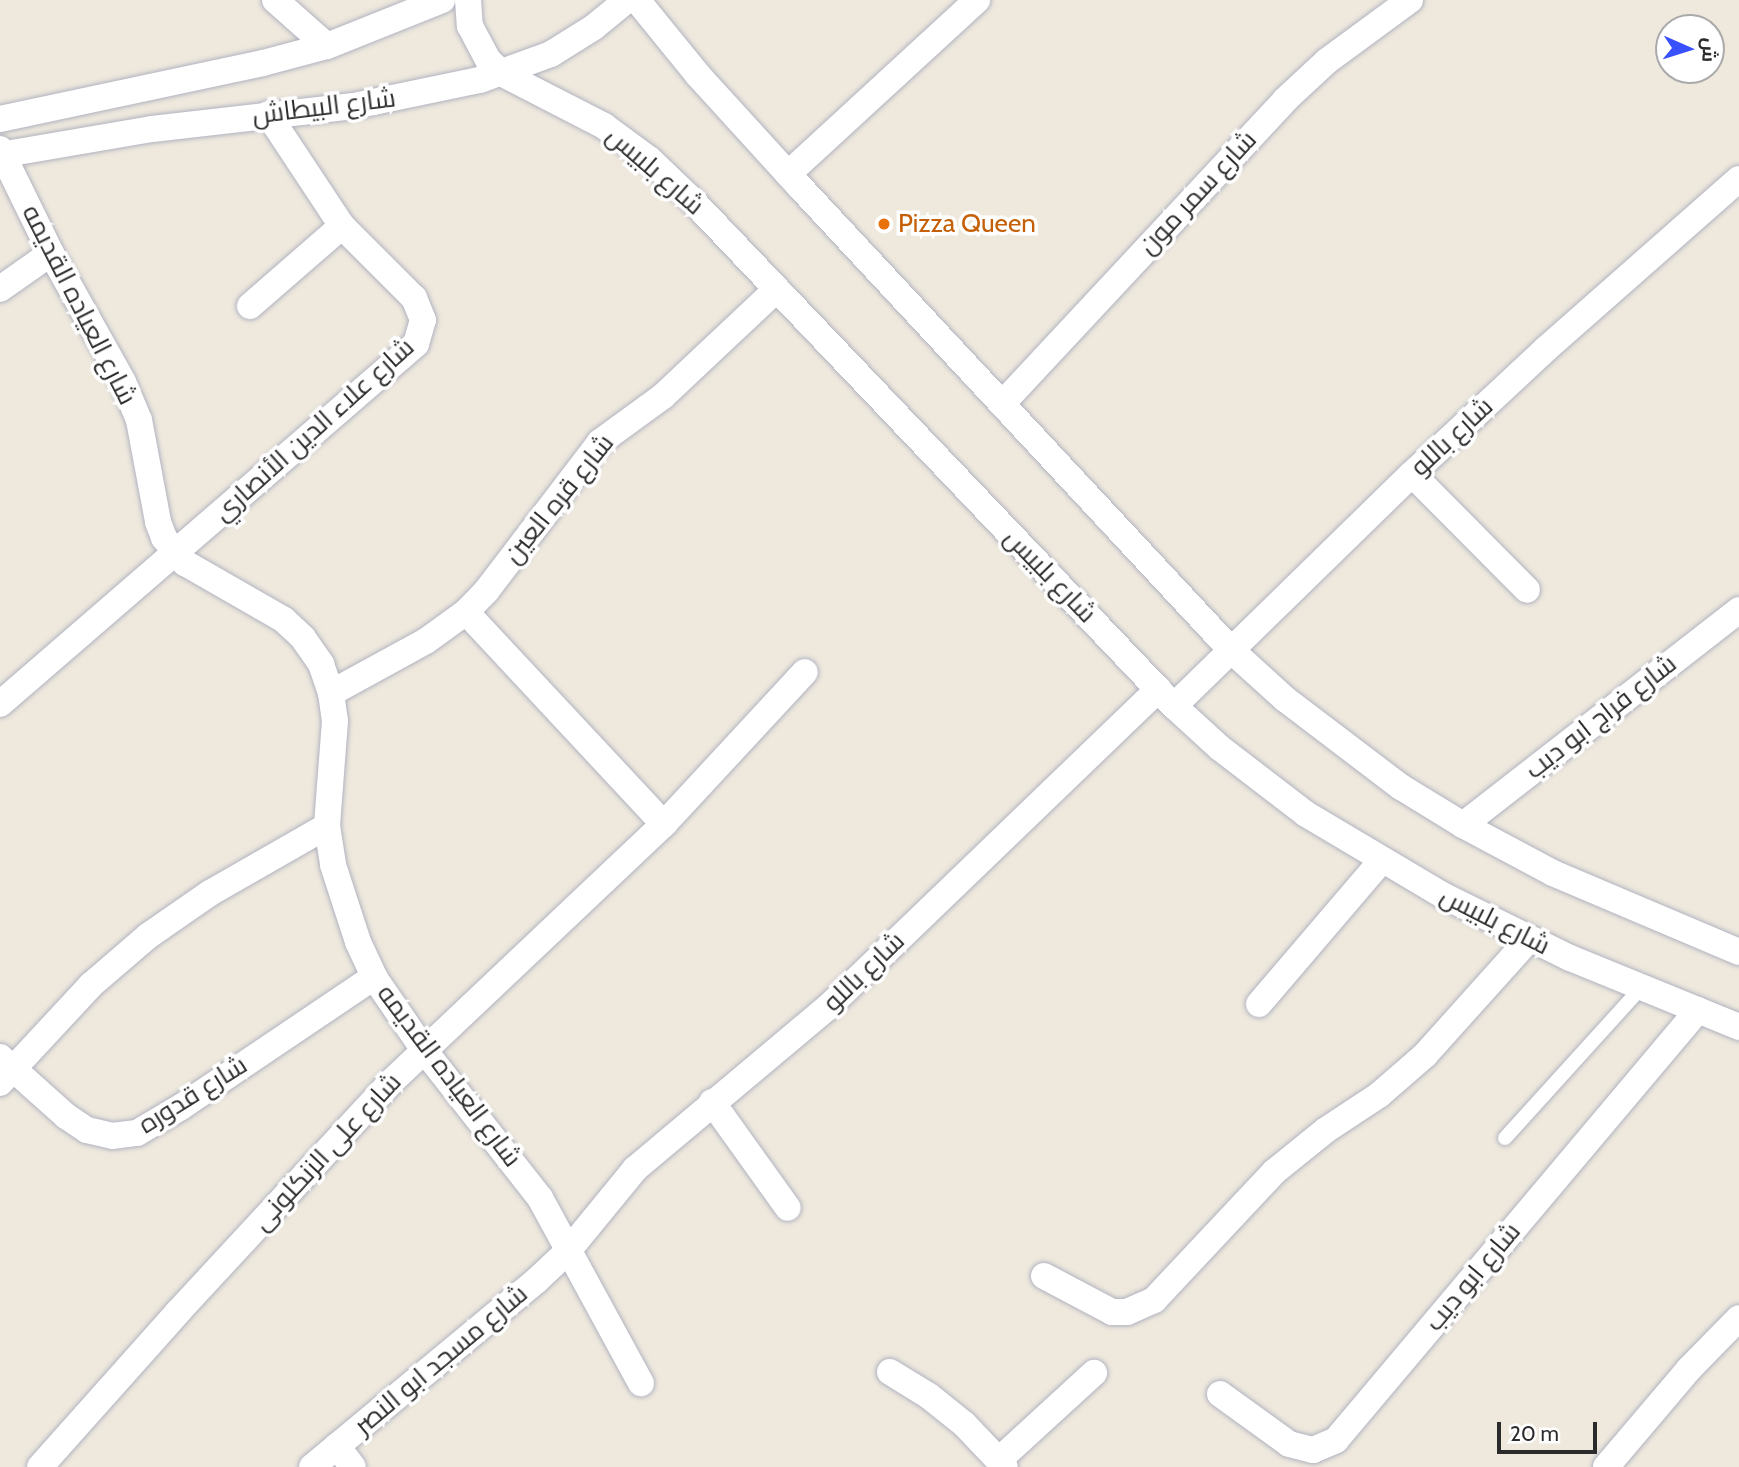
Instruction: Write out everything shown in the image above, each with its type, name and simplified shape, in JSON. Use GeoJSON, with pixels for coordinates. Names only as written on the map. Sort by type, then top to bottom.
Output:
{"type":"FeatureCollection","features":[{"type":"Feature","properties":{"kind":"street"},"geometry":{"type":"LineString","coordinates":[[275,0],[327,46]]}},
{"type":"Feature","properties":{"kind":"street","name":"شارع البيطاش"},"geometry":{"type":"LineString","coordinates":[[0,119],[263,63],[327,46],[442,0]]}},
{"type":"Feature","properties":{"kind":"street","name":"شارع بلبيس"},"geometry":{"type":"LineString","coordinates":[[468,0],[470,26],[477,44],[489,61],[503,74],[604,126],[649,159],[777,289],[1166,697],[1269,787],[1381,861],[1529,939],[1739,1027]]}},
{"type":"Feature","properties":{"kind":"street","name":"شارع البيطاش"},"geometry":{"type":"LineString","coordinates":[[1,153],[78,139],[418,95],[503,74],[573,42],[627,0]]}},
{"type":"Feature","properties":{"kind":"street"},"geometry":{"type":"LineString","coordinates":[[637,0],[698,75],[788,174],[1231,650],[1342,744],[1401,787],[1463,825],[1553,873],[1735,946]]}},
{"type":"Feature","properties":{"kind":"street"},"geometry":{"type":"LineString","coordinates":[[788,174],[977,0]]}},
{"type":"Feature","properties":{"kind":"street","name":"شارع سمر مون"},"geometry":{"type":"LineString","coordinates":[[1002,404],[1285,100],[1326,61],[1410,0]]}},
{"type":"Feature","properties":{"kind":"street","name":"شارع علاء الدين الأنصاري"},"geometry":{"type":"LineString","coordinates":[[0,704],[416,344],[423,320],[414,298],[342,226],[268,114]]}},
{"type":"Feature","properties":{"kind":"street","name":"شارع العياده القديمه"},"geometry":{"type":"LineString","coordinates":[[1,153],[51,253],[123,382],[139,421],[158,522],[174,553],[185,564],[284,620],[303,638],[321,664],[331,693],[335,721],[327,827],[333,865],[358,942],[374,977],[424,1050],[540,1198],[640,1383]]}},
{"type":"Feature","properties":{"kind":"street","name":"شارع باللو"},"geometry":{"type":"LineString","coordinates":[[568,1251],[635,1169],[827,1008],[1166,697],[1231,650],[1412,474],[1546,349],[1739,179]]}},
{"type":"Feature","properties":{"kind":"street"},"geometry":{"type":"LineString","coordinates":[[250,306],[342,226]]}},
{"type":"Feature","properties":{"kind":"street"},"geometry":{"type":"LineString","coordinates":[[0,289],[51,253]]}},
{"type":"Feature","properties":{"kind":"street","name":"شارع قره العين"},"geometry":{"type":"LineString","coordinates":[[331,693],[426,641],[466,612],[487,590],[600,442],[652,405],[777,289]]}},
{"type":"Feature","properties":{"kind":"street"},"geometry":{"type":"LineString","coordinates":[[1412,474],[1527,590]]}},
{"type":"Feature","properties":{"kind":"street","name":"شارع فراج ابو ديب"},"geometry":{"type":"LineString","coordinates":[[1463,825],[1739,610]]}},
{"type":"Feature","properties":{"kind":"street"},"geometry":{"type":"LineString","coordinates":[[466,612],[664,824]]}},
{"type":"Feature","properties":{"kind":"street","name":"شارع على الزنكلونى"},"geometry":{"type":"LineString","coordinates":[[40,1467],[178,1312],[424,1050],[664,824],[806,672]]}},
{"type":"Feature","properties":{"kind":"street"},"geometry":{"type":"LineString","coordinates":[[4,1069],[91,985],[148,936],[210,893],[327,827]]}},
{"type":"Feature","properties":{"kind":"street"},"geometry":{"type":"LineString","coordinates":[[1259,1004],[1381,861]]}},
{"type":"Feature","properties":{"kind":"street"},"geometry":{"type":"LineString","coordinates":[[1044,1276],[1112,1312],[1127,1312],[1154,1300],[1274,1172],[1326,1130],[1379,1095],[1425,1055],[1529,939]]}},
{"type":"Feature","properties":{"kind":"street","name":"شارع قدوره"},"geometry":{"type":"LineString","coordinates":[[4,1069],[87,1130],[112,1136],[137,1133],[181,1107],[374,977]]}},
{"type":"Feature","properties":{"kind":"street","name":"شارع ابو ديب"},"geometry":{"type":"LineString","coordinates":[[1220,1394],[1289,1444],[1313,1450],[1336,1440],[1698,1010]]}},
{"type":"Feature","properties":{"kind":"street"},"geometry":{"type":"LineString","coordinates":[[712,1102],[788,1208]]}},
{"type":"Feature","properties":{"kind":"street","name":"شارع مسجد ابو النصر"},"geometry":{"type":"LineString","coordinates":[[312,1467],[345,1457],[568,1251]]}},
{"type":"Feature","properties":{"kind":"street"},"geometry":{"type":"LineString","coordinates":[[1606,1467],[1689,1369],[1739,1318]]}},
{"type":"Feature","properties":{"kind":"street"},"geometry":{"type":"LineString","coordinates":[[890,1372],[946,1410],[1002,1464],[1094,1373]]}},
{"type":"Feature","properties":{"kind":"lane"},"geometry":{"type":"LineString","coordinates":[[1505,1138],[1641,988]]}},
{"type":"Feature","properties":{"kind":"place","name":"Pizza Queen"},"geometry":{"type":"Point","coordinates":[884,224]}}]}
